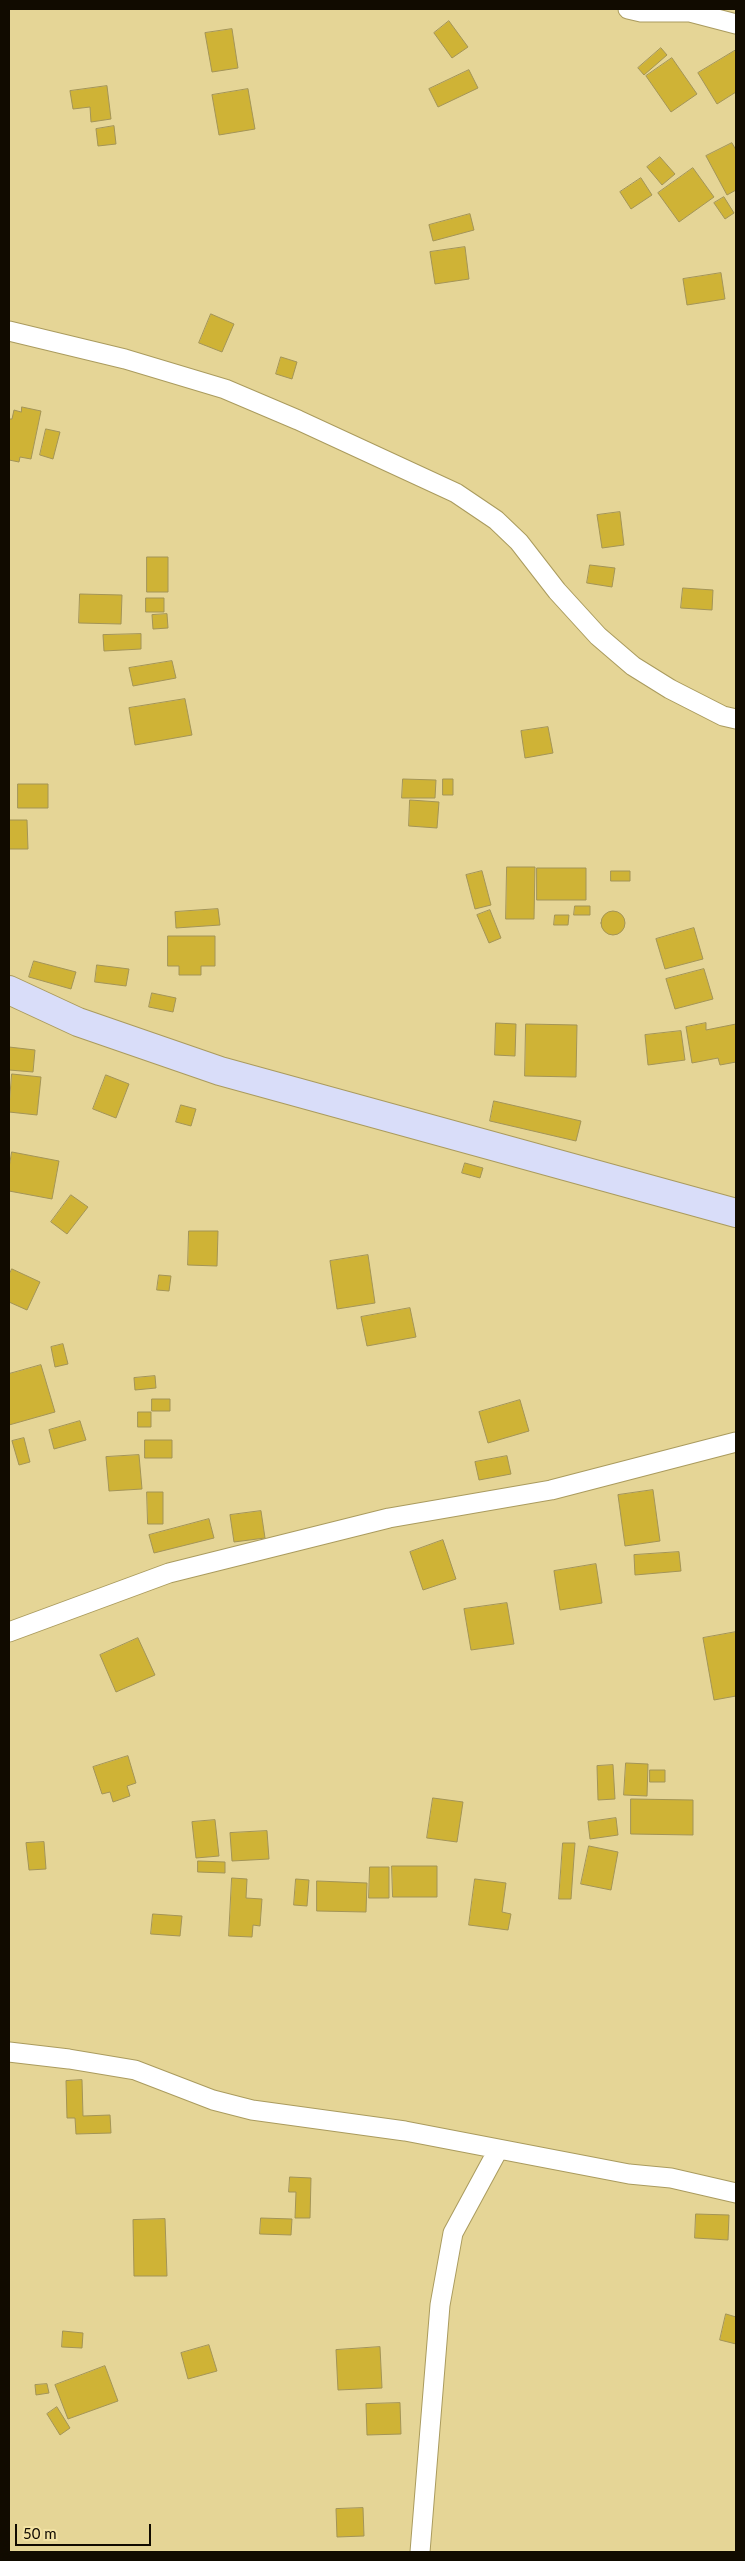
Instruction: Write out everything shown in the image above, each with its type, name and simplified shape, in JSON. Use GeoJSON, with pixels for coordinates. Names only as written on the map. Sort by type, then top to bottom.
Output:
{"type":"FeatureCollection","features":[{"type":"Feature","properties":{"kind":"main road"},"geometry":{"type":"LineString","coordinates":[[9,990],[78,1022],[220,1071],[736,1213]]}},
{"type":"Feature","properties":{"kind":"street"},"geometry":{"type":"LineString","coordinates":[[628,9],[641,12],[690,12],[736,24]]}},
{"type":"Feature","properties":{"kind":"street"},"geometry":{"type":"LineString","coordinates":[[9,331],[125,359],[225,390],[298,420],[456,493],[496,520],[519,542],[568,604],[598,636],[633,666],[670,689],[723,716],[736,719]]}},
{"type":"Feature","properties":{"kind":"street"},"geometry":{"type":"LineString","coordinates":[[9,1632],[169,1573],[389,1518],[551,1490],[736,1442]]}},
{"type":"Feature","properties":{"kind":"street"},"geometry":{"type":"LineString","coordinates":[[9,2052],[69,2059],[135,2070],[213,2100],[252,2110],[405,2131],[629,2174],[672,2178],[736,2193]]}},
{"type":"Feature","properties":{"kind":"street"},"geometry":{"type":"LineString","coordinates":[[420,2552],[440,2305],[453,2233],[498,2150]]}},
{"type":"Feature","properties":{"kind":"building"},"geometry":{"type":"Polygon","coordinates":[[[449,21],[468,47],[452,58],[434,33],[449,21]]]}},
{"type":"Feature","properties":{"kind":"building"},"geometry":{"type":"Polygon","coordinates":[[[232,29],[238,68],[212,72],[205,33],[232,29]]]}},
{"type":"Feature","properties":{"kind":"building"},"geometry":{"type":"Polygon","coordinates":[[[661,48],[667,55],[644,75],[638,68],[661,48]]]}},
{"type":"Feature","properties":{"kind":"building"},"geometry":{"type":"Polygon","coordinates":[[[736,50],[736,92],[717,104],[698,73],[736,50]]]}},
{"type":"Feature","properties":{"kind":"building"},"geometry":{"type":"Polygon","coordinates":[[[672,58],[697,94],[671,112],[646,76],[672,58]]]}},
{"type":"Feature","properties":{"kind":"building"},"geometry":{"type":"Polygon","coordinates":[[[469,70],[478,88],[438,107],[429,89],[469,70]]]}},
{"type":"Feature","properties":{"kind":"building"},"geometry":{"type":"Polygon","coordinates":[[[107,86],[111,119],[91,122],[90,107],[73,109],[70,91],[107,86]]]}},
{"type":"Feature","properties":{"kind":"building"},"geometry":{"type":"Polygon","coordinates":[[[248,89],[255,129],[219,135],[212,95],[248,89]]]}},
{"type":"Feature","properties":{"kind":"building"},"geometry":{"type":"Polygon","coordinates":[[[114,126],[116,144],[98,146],[96,129],[114,126]]]}},
{"type":"Feature","properties":{"kind":"building"},"geometry":{"type":"Polygon","coordinates":[[[732,143],[736,150],[736,190],[727,195],[706,156],[732,143]]]}},
{"type":"Feature","properties":{"kind":"building"},"geometry":{"type":"Polygon","coordinates":[[[660,157],[675,174],[662,185],[647,167],[660,157]]]}},
{"type":"Feature","properties":{"kind":"building"},"geometry":{"type":"Polygon","coordinates":[[[693,168],[714,197],[679,222],[658,193],[693,168]]]}},
{"type":"Feature","properties":{"kind":"building"},"geometry":{"type":"Polygon","coordinates":[[[641,178],[652,195],[631,209],[620,192],[641,178]]]}},
{"type":"Feature","properties":{"kind":"building"},"geometry":{"type":"Polygon","coordinates":[[[724,197],[734,213],[725,219],[714,203],[724,197]]]}},
{"type":"Feature","properties":{"kind":"building"},"geometry":{"type":"Polygon","coordinates":[[[470,214],[474,230],[433,241],[429,225],[470,214]]]}},
{"type":"Feature","properties":{"kind":"building"},"geometry":{"type":"Polygon","coordinates":[[[465,247],[469,279],[435,284],[430,252],[465,247]]]}},
{"type":"Feature","properties":{"kind":"building"},"geometry":{"type":"Polygon","coordinates":[[[721,273],[725,299],[687,305],[683,279],[721,273]]]}},
{"type":"Feature","properties":{"kind":"building"},"geometry":{"type":"Polygon","coordinates":[[[211,314],[234,324],[222,352],[199,343],[211,314]]]}},
{"type":"Feature","properties":{"kind":"building"},"geometry":{"type":"Polygon","coordinates":[[[281,357],[297,362],[292,379],[276,374],[281,357]]]}},
{"type":"Feature","properties":{"kind":"building"},"geometry":{"type":"Polygon","coordinates":[[[22,407],[41,411],[31,459],[20,457],[19,462],[9,460],[9,419],[12,419],[14,410],[21,412],[22,407]]]}},
{"type":"Feature","properties":{"kind":"building"},"geometry":{"type":"Polygon","coordinates":[[[46,429],[60,432],[53,459],[40,455],[46,429]]]}},
{"type":"Feature","properties":{"kind":"building"},"geometry":{"type":"Polygon","coordinates":[[[620,512],[624,545],[602,548],[597,515],[620,512]]]}},
{"type":"Feature","properties":{"kind":"building"},"geometry":{"type":"Polygon","coordinates":[[[147,557],[168,557],[168,592],[147,592],[147,557]]]}},
{"type":"Feature","properties":{"kind":"building"},"geometry":{"type":"Polygon","coordinates":[[[590,565],[615,568],[612,587],[587,583],[590,565]]]}},
{"type":"Feature","properties":{"kind":"building"},"geometry":{"type":"Polygon","coordinates":[[[683,588],[713,590],[712,610],[681,608],[683,588]]]}},
{"type":"Feature","properties":{"kind":"building"},"geometry":{"type":"Polygon","coordinates":[[[80,594],[122,595],[121,624],[79,623],[80,594]]]}},
{"type":"Feature","properties":{"kind":"building"},"geometry":{"type":"Polygon","coordinates":[[[146,598],[164,598],[164,612],[146,612],[146,598]]]}},
{"type":"Feature","properties":{"kind":"building"},"geometry":{"type":"Polygon","coordinates":[[[167,614],[168,628],[153,629],[152,615],[167,614]]]}},
{"type":"Feature","properties":{"kind":"building"},"geometry":{"type":"Polygon","coordinates":[[[141,634],[141,649],[104,651],[103,635],[141,634]]]}},
{"type":"Feature","properties":{"kind":"building"},"geometry":{"type":"Polygon","coordinates":[[[172,661],[176,678],[133,686],[129,668],[172,661]]]}},
{"type":"Feature","properties":{"kind":"building"},"geometry":{"type":"Polygon","coordinates":[[[185,699],[192,735],[135,745],[129,708],[185,699]]]}},
{"type":"Feature","properties":{"kind":"building"},"geometry":{"type":"Polygon","coordinates":[[[548,727],[553,753],[525,758],[521,731],[548,727]]]}},
{"type":"Feature","properties":{"kind":"building"},"geometry":{"type":"Polygon","coordinates":[[[403,779],[436,780],[435,798],[402,798],[403,779]]]}},
{"type":"Feature","properties":{"kind":"building"},"geometry":{"type":"Polygon","coordinates":[[[443,779],[453,779],[453,795],[443,795],[443,779]]]}},
{"type":"Feature","properties":{"kind":"building"},"geometry":{"type":"Polygon","coordinates":[[[18,784],[48,784],[48,808],[18,808],[18,784]]]}},
{"type":"Feature","properties":{"kind":"building"},"geometry":{"type":"Polygon","coordinates":[[[410,800],[439,802],[437,828],[409,826],[410,800]]]}},
{"type":"Feature","properties":{"kind":"building"},"geometry":{"type":"Polygon","coordinates":[[[9,820],[27,820],[28,849],[9,849],[9,820]]]}},
{"type":"Feature","properties":{"kind":"building"},"geometry":{"type":"Polygon","coordinates":[[[507,867],[535,867],[534,919],[506,919],[507,867]]]}},
{"type":"Feature","properties":{"kind":"building"},"geometry":{"type":"Polygon","coordinates":[[[537,868],[586,868],[586,900],[537,900],[537,868]]]}},
{"type":"Feature","properties":{"kind":"building"},"geometry":{"type":"Polygon","coordinates":[[[482,871],[491,905],[475,909],[466,875],[482,871]]]}},
{"type":"Feature","properties":{"kind":"building"},"geometry":{"type":"Polygon","coordinates":[[[611,871],[630,871],[630,881],[611,881],[611,871]]]}},
{"type":"Feature","properties":{"kind":"building"},"geometry":{"type":"Polygon","coordinates":[[[575,906],[590,906],[590,915],[574,915],[575,906]]]}},
{"type":"Feature","properties":{"kind":"building"},"geometry":{"type":"Polygon","coordinates":[[[218,909],[220,925],[176,928],[175,912],[218,909]]]}},
{"type":"Feature","properties":{"kind":"building"},"geometry":{"type":"Polygon","coordinates":[[[490,910],[501,938],[489,943],[477,915],[490,910]]]}},
{"type":"Feature","properties":{"kind":"building"},"geometry":{"type":"Polygon","coordinates":[[[613,911],[622,914],[625,923],[622,932],[613,935],[604,932],[601,923],[604,914],[613,911]]]}},
{"type":"Feature","properties":{"kind":"building"},"geometry":{"type":"Polygon","coordinates":[[[555,915],[569,915],[568,925],[554,925],[555,915]]]}},
{"type":"Feature","properties":{"kind":"building"},"geometry":{"type":"Polygon","coordinates":[[[694,928],[703,959],[665,969],[656,939],[694,928]]]}},
{"type":"Feature","properties":{"kind":"building"},"geometry":{"type":"Polygon","coordinates":[[[168,936],[215,936],[215,966],[201,966],[201,975],[179,975],[179,966],[168,966],[168,936]]]}},
{"type":"Feature","properties":{"kind":"building"},"geometry":{"type":"Polygon","coordinates":[[[34,961],[76,972],[71,989],[29,977],[34,961]]]}},
{"type":"Feature","properties":{"kind":"building"},"geometry":{"type":"Polygon","coordinates":[[[97,965],[129,969],[126,986],[95,982],[97,965]]]}},
{"type":"Feature","properties":{"kind":"building"},"geometry":{"type":"Polygon","coordinates":[[[704,969],[713,999],[675,1009],[666,979],[704,969]]]}},
{"type":"Feature","properties":{"kind":"building"},"geometry":{"type":"Polygon","coordinates":[[[152,993],[176,998],[173,1012],[149,1007],[152,993]]]}},
{"type":"Feature","properties":{"kind":"building"},"geometry":{"type":"Polygon","coordinates":[[[496,1023],[516,1024],[515,1056],[495,1055],[496,1023]]]}},
{"type":"Feature","properties":{"kind":"building"},"geometry":{"type":"Polygon","coordinates":[[[706,1023],[706,1030],[736,1024],[736,1062],[720,1065],[718,1058],[692,1063],[686,1027],[706,1023]]]}},
{"type":"Feature","properties":{"kind":"building"},"geometry":{"type":"Polygon","coordinates":[[[526,1024],[577,1025],[576,1077],[525,1076],[526,1024]]]}},
{"type":"Feature","properties":{"kind":"building"},"geometry":{"type":"Polygon","coordinates":[[[681,1031],[685,1060],[648,1065],[645,1035],[681,1031]]]}},
{"type":"Feature","properties":{"kind":"building"},"geometry":{"type":"Polygon","coordinates":[[[9,1047],[35,1050],[33,1072],[9,1070],[9,1047]]]}},
{"type":"Feature","properties":{"kind":"building"},"geometry":{"type":"Polygon","coordinates":[[[12,1074],[41,1077],[37,1115],[9,1112],[12,1074]]]}},
{"type":"Feature","properties":{"kind":"building"},"geometry":{"type":"Polygon","coordinates":[[[106,1075],[129,1084],[116,1118],[93,1109],[106,1075]]]}},
{"type":"Feature","properties":{"kind":"building"},"geometry":{"type":"Polygon","coordinates":[[[494,1101],[581,1121],[576,1141],[490,1121],[494,1101]]]}},
{"type":"Feature","properties":{"kind":"building"},"geometry":{"type":"Polygon","coordinates":[[[181,1105],[196,1109],[191,1126],[176,1122],[181,1105]]]}},
{"type":"Feature","properties":{"kind":"building"},"geometry":{"type":"Polygon","coordinates":[[[12,1152],[59,1161],[52,1199],[9,1191],[9,1168],[12,1152]]]}},
{"type":"Feature","properties":{"kind":"building"},"geometry":{"type":"Polygon","coordinates":[[[465,1163],[483,1168],[480,1178],[462,1173],[465,1163]]]}},
{"type":"Feature","properties":{"kind":"building"},"geometry":{"type":"Polygon","coordinates":[[[71,1195],[88,1207],[67,1234],[51,1222],[71,1195]]]}},
{"type":"Feature","properties":{"kind":"building"},"geometry":{"type":"Polygon","coordinates":[[[189,1231],[218,1231],[217,1266],[188,1265],[189,1231]]]}},
{"type":"Feature","properties":{"kind":"building"},"geometry":{"type":"Polygon","coordinates":[[[368,1255],[375,1303],[337,1309],[330,1261],[368,1255]]]}},
{"type":"Feature","properties":{"kind":"building"},"geometry":{"type":"Polygon","coordinates":[[[12,1269],[40,1282],[27,1310],[9,1302],[9,1275],[12,1269]]]}},
{"type":"Feature","properties":{"kind":"building"},"geometry":{"type":"Polygon","coordinates":[[[159,1275],[171,1276],[169,1291],[157,1290],[159,1275]]]}},
{"type":"Feature","properties":{"kind":"building"},"geometry":{"type":"Polygon","coordinates":[[[410,1308],[416,1337],[367,1346],[361,1317],[410,1308]]]}},
{"type":"Feature","properties":{"kind":"building"},"geometry":{"type":"Polygon","coordinates":[[[63,1344],[68,1364],[55,1367],[51,1347],[63,1344]]]}},
{"type":"Feature","properties":{"kind":"building"},"geometry":{"type":"Polygon","coordinates":[[[41,1365],[55,1412],[9,1425],[9,1374],[41,1365]]]}},
{"type":"Feature","properties":{"kind":"building"},"geometry":{"type":"Polygon","coordinates":[[[155,1376],[156,1388],[135,1390],[134,1378],[155,1376]]]}},
{"type":"Feature","properties":{"kind":"building"},"geometry":{"type":"Polygon","coordinates":[[[152,1399],[170,1399],[170,1411],[152,1411],[152,1399]]]}},
{"type":"Feature","properties":{"kind":"building"},"geometry":{"type":"Polygon","coordinates":[[[520,1400],[529,1431],[488,1443],[479,1412],[520,1400]]]}},
{"type":"Feature","properties":{"kind":"building"},"geometry":{"type":"Polygon","coordinates":[[[138,1412],[151,1412],[151,1427],[138,1427],[138,1412]]]}},
{"type":"Feature","properties":{"kind":"building"},"geometry":{"type":"Polygon","coordinates":[[[80,1421],[86,1440],[54,1449],[49,1430],[80,1421]]]}},
{"type":"Feature","properties":{"kind":"building"},"geometry":{"type":"Polygon","coordinates":[[[24,1438],[30,1462],[19,1465],[12,1441],[24,1438]]]}},
{"type":"Feature","properties":{"kind":"building"},"geometry":{"type":"Polygon","coordinates":[[[145,1440],[172,1440],[172,1458],[145,1458],[145,1440]]]}},
{"type":"Feature","properties":{"kind":"building"},"geometry":{"type":"Polygon","coordinates":[[[139,1455],[142,1489],[109,1491],[106,1457],[139,1455]]]}},
{"type":"Feature","properties":{"kind":"building"},"geometry":{"type":"Polygon","coordinates":[[[507,1456],[511,1474],[479,1480],[475,1462],[507,1456]]]}},
{"type":"Feature","properties":{"kind":"building"},"geometry":{"type":"Polygon","coordinates":[[[653,1490],[660,1541],[625,1546],[618,1495],[653,1490]]]}},
{"type":"Feature","properties":{"kind":"building"},"geometry":{"type":"Polygon","coordinates":[[[147,1492],[163,1492],[163,1524],[148,1524],[147,1492]]]}},
{"type":"Feature","properties":{"kind":"building"},"geometry":{"type":"Polygon","coordinates":[[[261,1511],[265,1538],[234,1542],[230,1515],[261,1511]]]}},
{"type":"Feature","properties":{"kind":"building"},"geometry":{"type":"Polygon","coordinates":[[[209,1519],[214,1538],[154,1553],[149,1535],[209,1519]]]}},
{"type":"Feature","properties":{"kind":"building"},"geometry":{"type":"Polygon","coordinates":[[[443,1540],[456,1579],[423,1590],[410,1552],[443,1540]]]}},
{"type":"Feature","properties":{"kind":"building"},"geometry":{"type":"Polygon","coordinates":[[[679,1552],[681,1571],[635,1575],[634,1555],[679,1552]]]}},
{"type":"Feature","properties":{"kind":"building"},"geometry":{"type":"Polygon","coordinates":[[[596,1564],[602,1603],[560,1610],[554,1571],[596,1564]]]}},
{"type":"Feature","properties":{"kind":"building"},"geometry":{"type":"Polygon","coordinates":[[[507,1603],[514,1644],[471,1650],[464,1609],[507,1603]]]}},
{"type":"Feature","properties":{"kind":"building"},"geometry":{"type":"Polygon","coordinates":[[[736,1632],[736,1696],[714,1700],[703,1638],[736,1632]]]}},
{"type":"Feature","properties":{"kind":"building"},"geometry":{"type":"Polygon","coordinates":[[[138,1638],[155,1675],[116,1692],[100,1655],[138,1638]]]}},
{"type":"Feature","properties":{"kind":"building"},"geometry":{"type":"Polygon","coordinates":[[[128,1756],[136,1783],[127,1786],[130,1796],[113,1802],[110,1792],[102,1794],[93,1767],[128,1756]]]}},
{"type":"Feature","properties":{"kind":"building"},"geometry":{"type":"Polygon","coordinates":[[[626,1763],[648,1764],[647,1796],[624,1795],[626,1763]]]}},
{"type":"Feature","properties":{"kind":"building"},"geometry":{"type":"Polygon","coordinates":[[[613,1765],[615,1799],[598,1800],[597,1766],[613,1765]]]}},
{"type":"Feature","properties":{"kind":"building"},"geometry":{"type":"Polygon","coordinates":[[[650,1770],[665,1770],[665,1782],[650,1782],[650,1770]]]}},
{"type":"Feature","properties":{"kind":"building"},"geometry":{"type":"Polygon","coordinates":[[[433,1798],[463,1802],[457,1842],[427,1838],[433,1798]]]}},
{"type":"Feature","properties":{"kind":"building"},"geometry":{"type":"Polygon","coordinates":[[[631,1799],[693,1800],[693,1835],[631,1834],[631,1799]]]}},
{"type":"Feature","properties":{"kind":"building"},"geometry":{"type":"Polygon","coordinates":[[[616,1818],[618,1835],[590,1839],[588,1822],[616,1818]]]}},
{"type":"Feature","properties":{"kind":"building"},"geometry":{"type":"Polygon","coordinates":[[[215,1820],[219,1856],[196,1858],[192,1822],[215,1820]]]}},
{"type":"Feature","properties":{"kind":"building"},"geometry":{"type":"Polygon","coordinates":[[[267,1831],[269,1859],[232,1861],[230,1833],[267,1831]]]}},
{"type":"Feature","properties":{"kind":"building"},"geometry":{"type":"Polygon","coordinates":[[[44,1842],[46,1869],[29,1870],[26,1843],[44,1842]]]}},
{"type":"Feature","properties":{"kind":"building"},"geometry":{"type":"Polygon","coordinates":[[[563,1843],[575,1843],[571,1899],[559,1899],[563,1843]]]}},
{"type":"Feature","properties":{"kind":"building"},"geometry":{"type":"Polygon","coordinates":[[[589,1846],[618,1852],[611,1890],[581,1884],[589,1846]]]}},
{"type":"Feature","properties":{"kind":"building"},"geometry":{"type":"Polygon","coordinates":[[[198,1861],[225,1862],[225,1873],[198,1872],[198,1861]]]}},
{"type":"Feature","properties":{"kind":"building"},"geometry":{"type":"Polygon","coordinates":[[[392,1866],[437,1866],[437,1897],[393,1897],[392,1866]]]}},
{"type":"Feature","properties":{"kind":"building"},"geometry":{"type":"Polygon","coordinates":[[[370,1867],[389,1867],[389,1898],[369,1898],[370,1867]]]}},
{"type":"Feature","properties":{"kind":"building"},"geometry":{"type":"Polygon","coordinates":[[[232,1878],[247,1879],[246,1898],[262,1899],[260,1926],[253,1925],[252,1937],[229,1936],[232,1878]]]}},
{"type":"Feature","properties":{"kind":"building"},"geometry":{"type":"Polygon","coordinates":[[[296,1879],[309,1880],[307,1906],[294,1905],[296,1879]]]}},
{"type":"Feature","properties":{"kind":"building"},"geometry":{"type":"Polygon","coordinates":[[[475,1879],[506,1883],[502,1912],[511,1914],[508,1930],[469,1925],[475,1879]]]}},
{"type":"Feature","properties":{"kind":"building"},"geometry":{"type":"Polygon","coordinates":[[[317,1881],[367,1883],[366,1912],[317,1911],[317,1881]]]}},
{"type":"Feature","properties":{"kind":"building"},"geometry":{"type":"Polygon","coordinates":[[[153,1914],[182,1916],[180,1936],[151,1934],[153,1914]]]}},
{"type":"Feature","properties":{"kind":"building"},"geometry":{"type":"Polygon","coordinates":[[[82,2080],[83,2116],[110,2115],[111,2133],[76,2134],[75,2118],[67,2118],[66,2081],[82,2080]]]}},
{"type":"Feature","properties":{"kind":"building"},"geometry":{"type":"Polygon","coordinates":[[[290,2177],[311,2178],[310,2218],[295,2218],[296,2192],[289,2192],[290,2177]]]}},
{"type":"Feature","properties":{"kind":"building"},"geometry":{"type":"Polygon","coordinates":[[[696,2214],[729,2215],[728,2240],[695,2238],[696,2214]]]}},
{"type":"Feature","properties":{"kind":"building"},"geometry":{"type":"Polygon","coordinates":[[[261,2218],[292,2219],[291,2235],[260,2234],[261,2218]]]}},
{"type":"Feature","properties":{"kind":"building"},"geometry":{"type":"Polygon","coordinates":[[[165,2219],[167,2276],[134,2276],[133,2220],[165,2219]]]}},
{"type":"Feature","properties":{"kind":"building"},"geometry":{"type":"Polygon","coordinates":[[[726,2314],[736,2317],[736,2344],[720,2340],[726,2314]]]}},
{"type":"Feature","properties":{"kind":"building"},"geometry":{"type":"Polygon","coordinates":[[[63,2331],[83,2333],[82,2348],[62,2347],[63,2331]]]}},
{"type":"Feature","properties":{"kind":"building"},"geometry":{"type":"Polygon","coordinates":[[[209,2345],[217,2371],[188,2379],[181,2353],[209,2345]]]}},
{"type":"Feature","properties":{"kind":"building"},"geometry":{"type":"Polygon","coordinates":[[[380,2347],[382,2388],[338,2390],[336,2350],[380,2347]]]}},
{"type":"Feature","properties":{"kind":"building"},"geometry":{"type":"Polygon","coordinates":[[[105,2366],[118,2401],[68,2419],[55,2385],[105,2366]]]}},
{"type":"Feature","properties":{"kind":"building"},"geometry":{"type":"Polygon","coordinates":[[[47,2384],[49,2393],[36,2395],[35,2385],[47,2384]]]}},
{"type":"Feature","properties":{"kind":"building"},"geometry":{"type":"Polygon","coordinates":[[[400,2403],[401,2434],[367,2435],[366,2404],[400,2403]]]}},
{"type":"Feature","properties":{"kind":"building"},"geometry":{"type":"Polygon","coordinates":[[[57,2407],[70,2428],[60,2435],[47,2414],[57,2407]]]}},
{"type":"Feature","properties":{"kind":"building"},"geometry":{"type":"Polygon","coordinates":[[[363,2508],[364,2536],[337,2537],[336,2509],[363,2508]]]}}]}
